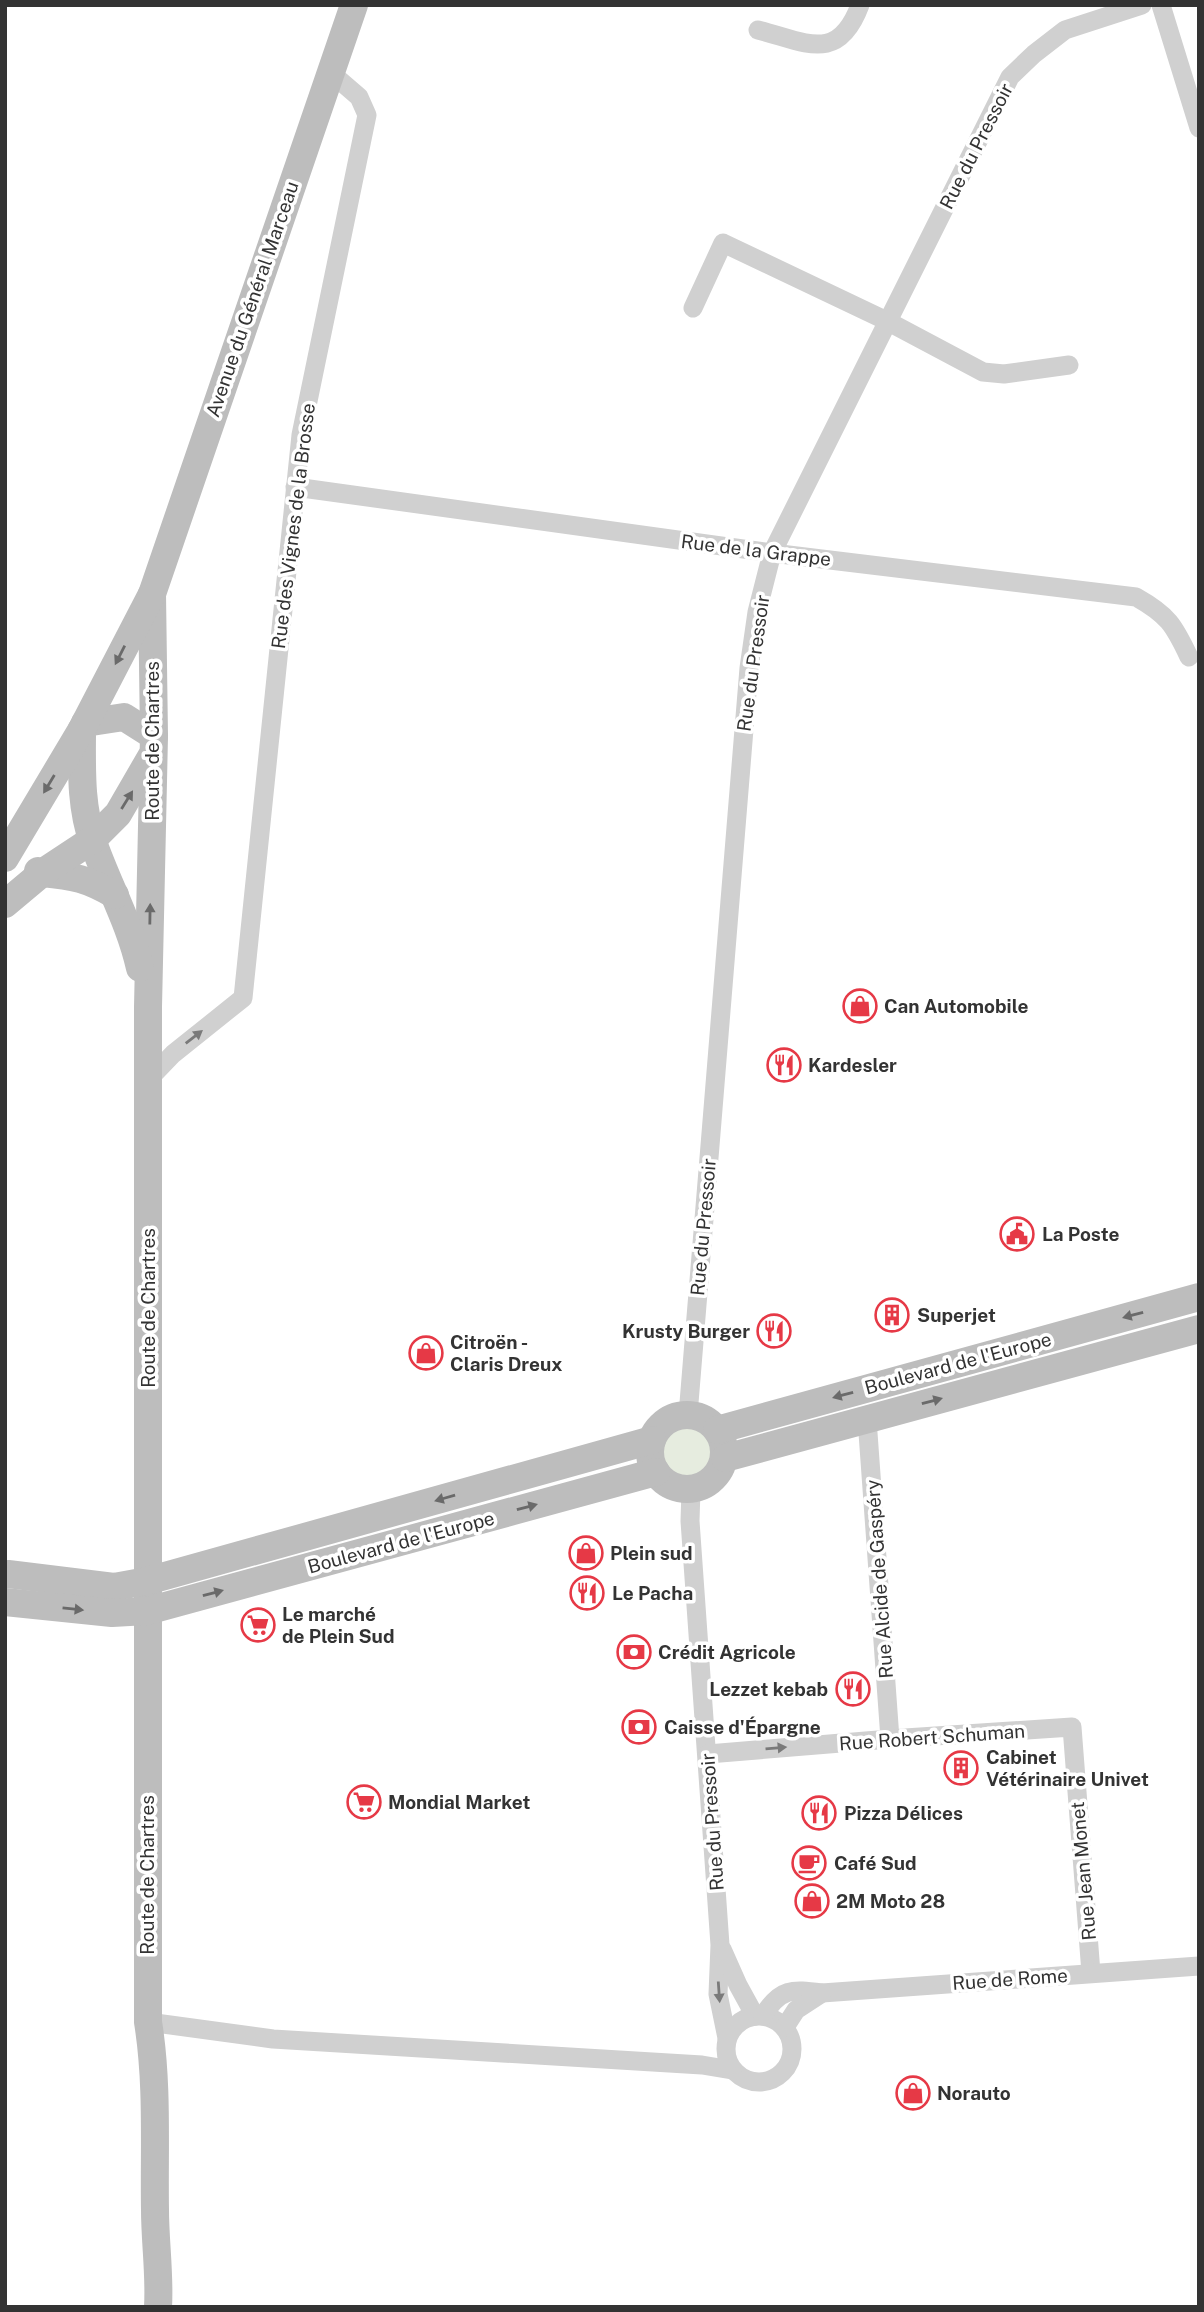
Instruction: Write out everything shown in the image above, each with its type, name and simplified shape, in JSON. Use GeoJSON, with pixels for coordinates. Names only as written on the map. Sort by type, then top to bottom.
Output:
{"type":"FeatureCollection","features":[{"type":"Feature","properties":{"kind":"main road","name":"Avenue du Général Marceau"},"geometry":{"type":"LineString","coordinates":[[152,594],[354,5]]}},
{"type":"Feature","properties":{"kind":"main road"},"geometry":{"type":"LineString","coordinates":[[115,895],[95,883],[72,876],[42,873],[24,863],[11,849],[84,726],[152,594]]}},
{"type":"Feature","properties":{"kind":"main road","name":"Route de Chartres"},"geometry":{"type":"LineString","coordinates":[[146,2307],[153,2054],[148,2022],[147,1611],[148,1007],[154,744],[152,594]]}},
{"type":"Feature","properties":{"kind":"main road"},"geometry":{"type":"LineString","coordinates":[[5,904],[42,873],[92,840],[118,814],[154,744],[124,717],[84,726]]}},
{"type":"Feature","properties":{"kind":"main road"},"geometry":{"type":"LineString","coordinates":[[84,726],[83,800],[92,840],[133,939],[148,1007]]}},
{"type":"Feature","properties":{"kind":"main road","name":"Boulevard de l'Europe"},"geometry":{"type":"LineString","coordinates":[[717,1430],[1199,1297]]}},
{"type":"Feature","properties":{"kind":"main road","name":"Boulevard de l'Europe"},"geometry":{"type":"LineString","coordinates":[[724,1458],[1199,1329]]}},
{"type":"Feature","properties":{"kind":"main road"},"geometry":{"type":"LineString","coordinates":[[652,1440],[651,1462],[656,1472],[671,1486],[691,1490],[703,1487],[721,1470],[724,1458],[722,1438],[709,1422],[688,1415]]}},
{"type":"Feature","properties":{"kind":"main road","name":"Boulevard de l'Europe"},"geometry":{"type":"LineString","coordinates":[[6,1587],[114,1587],[147,1581],[652,1440],[657,1430],[666,1422],[676,1416],[688,1415]]}},
{"type":"Feature","properties":{"kind":"main road","name":"Boulevard de l'Europe"},"geometry":{"type":"LineString","coordinates":[[6,1587],[111,1613],[147,1611],[656,1472]]}},
{"type":"Feature","properties":{"kind":"main road"},"geometry":{"type":"LineString","coordinates":[[303,1538],[311,1566]]}},
{"type":"Feature","properties":{"kind":"main road","name":"Route de Chartres"},"geometry":{"type":"LineString","coordinates":[[149,2229],[159,2291],[158,2307]]}},
{"type":"Feature","properties":{"kind":"street"},"geometry":{"type":"LineString","coordinates":[[758,30],[818,45],[837,41],[853,23],[860,5]]}},
{"type":"Feature","properties":{"kind":"street","name":"Rue du Pressoir"},"geometry":{"type":"LineString","coordinates":[[688,1415],[748,668],[757,612],[772,553],[1010,77],[1065,30],[1142,5]]}},
{"type":"Feature","properties":{"kind":"street"},"geometry":{"type":"LineString","coordinates":[[1161,5],[1199,128]]}},
{"type":"Feature","properties":{"kind":"street","name":"Rue des Vignes de la Brosse"},"geometry":{"type":"LineString","coordinates":[[149,1079],[173,1054],[243,998],[301,435],[367,115],[359,97],[330,72]]}},
{"type":"Feature","properties":{"kind":"street"},"geometry":{"type":"LineString","coordinates":[[693,308],[723,243],[887,321],[983,372],[1003,374],[1069,365]]}},
{"type":"Feature","properties":{"kind":"street","name":"Rue de la Grappe"},"geometry":{"type":"LineString","coordinates":[[295,487],[772,553],[1136,597],[1158,609],[1175,628],[1189,657]]}},
{"type":"Feature","properties":{"kind":"street","name":"Rue Alcide de Gaspéry"},"geometry":{"type":"LineString","coordinates":[[867,1419],[890,1738]]}},
{"type":"Feature","properties":{"kind":"street","name":"Rue du Pressoir"},"geometry":{"type":"LineString","coordinates":[[691,1490],[690,1521],[720,1945],[718,1994],[727,2045]]}},
{"type":"Feature","properties":{"kind":"street","name":"Rue Robert Schuman"},"geometry":{"type":"LineString","coordinates":[[708,1754],[890,1738],[1072,1727]]}},
{"type":"Feature","properties":{"kind":"street","name":"Rue Jean Monet"},"geometry":{"type":"LineString","coordinates":[[1072,1727],[1091,1973]]}},
{"type":"Feature","properties":{"kind":"street","name":"Rue du Pressoir"},"geometry":{"type":"LineString","coordinates":[[720,1945],[738,1985],[759,2016]]}},
{"type":"Feature","properties":{"kind":"street","name":"Rue de Rome"},"geometry":{"type":"LineString","coordinates":[[759,2016],[772,2000],[798,1990],[822,1993],[1199,1966]]}},
{"type":"Feature","properties":{"kind":"street"},"geometry":{"type":"LineString","coordinates":[[785,2027],[796,2010],[822,1993]]}},
{"type":"Feature","properties":{"kind":"street"},"geometry":{"type":"LineString","coordinates":[[148,2022],[273,2039],[702,2065],[733,2070],[750,2082],[761,2083],[781,2075],[788,2067],[793,2047],[785,2027],[779,2022],[759,2016],[741,2021],[733,2029],[727,2045],[702,2065]]}},
{"type":"Feature","properties":{"kind":"street"},"geometry":{"type":"LineString","coordinates":[[727,2045],[733,2070]]}},
{"type":"Feature","properties":{"kind":"shaded area"},"geometry":{"type":"Polygon","coordinates":[[[687,1421],[704,1426],[712,1434],[717,1451],[712,1468],[704,1476],[687,1481],[670,1476],[662,1468],[657,1451],[662,1434],[670,1426],[687,1421]]]}},
{"type":"Feature","properties":{"kind":"place","name":"Can Automobile"},"geometry":{"type":"Point","coordinates":[860,1006]}},
{"type":"Feature","properties":{"kind":"place","name":"Kardesler"},"geometry":{"type":"Point","coordinates":[784,1065]}},
{"type":"Feature","properties":{"kind":"place","name":"La Poste"},"geometry":{"type":"Point","coordinates":[1017,1234]}},
{"type":"Feature","properties":{"kind":"place","name":"Superjet"},"geometry":{"type":"Point","coordinates":[892,1315]}},
{"type":"Feature","properties":{"kind":"place","name":"Krusty Burger"},"geometry":{"type":"Point","coordinates":[774,1331]}},
{"type":"Feature","properties":{"kind":"place","name":"Citroën - Claris Dreux"},"geometry":{"type":"Point","coordinates":[426,1353]}},
{"type":"Feature","properties":{"kind":"place","name":"Plein sud"},"geometry":{"type":"Point","coordinates":[586,1553]}},
{"type":"Feature","properties":{"kind":"place","name":"Le Pacha"},"geometry":{"type":"Point","coordinates":[587,1593]}},
{"type":"Feature","properties":{"kind":"place","name":"Le marché de Plein Sud"},"geometry":{"type":"Point","coordinates":[258,1625]}},
{"type":"Feature","properties":{"kind":"place","name":"Crédit Agricole"},"geometry":{"type":"Point","coordinates":[634,1652]}},
{"type":"Feature","properties":{"kind":"place","name":"Lezzet kebab"},"geometry":{"type":"Point","coordinates":[853,1689]}},
{"type":"Feature","properties":{"kind":"place","name":"Caisse d'Épargne"},"geometry":{"type":"Point","coordinates":[639,1727]}},
{"type":"Feature","properties":{"kind":"place","name":"Cabinet Vétérinaire Univet"},"geometry":{"type":"Point","coordinates":[961,1768]}},
{"type":"Feature","properties":{"kind":"place","name":"Mondial Market"},"geometry":{"type":"Point","coordinates":[364,1802]}},
{"type":"Feature","properties":{"kind":"place","name":"Pizza Délices"},"geometry":{"type":"Point","coordinates":[819,1813]}},
{"type":"Feature","properties":{"kind":"place","name":"Café Sud"},"geometry":{"type":"Point","coordinates":[809,1863]}},
{"type":"Feature","properties":{"kind":"place","name":"2M Moto 28"},"geometry":{"type":"Point","coordinates":[812,1901]}},
{"type":"Feature","properties":{"kind":"place","name":"Norauto"},"geometry":{"type":"Point","coordinates":[913,2093]}}]}
